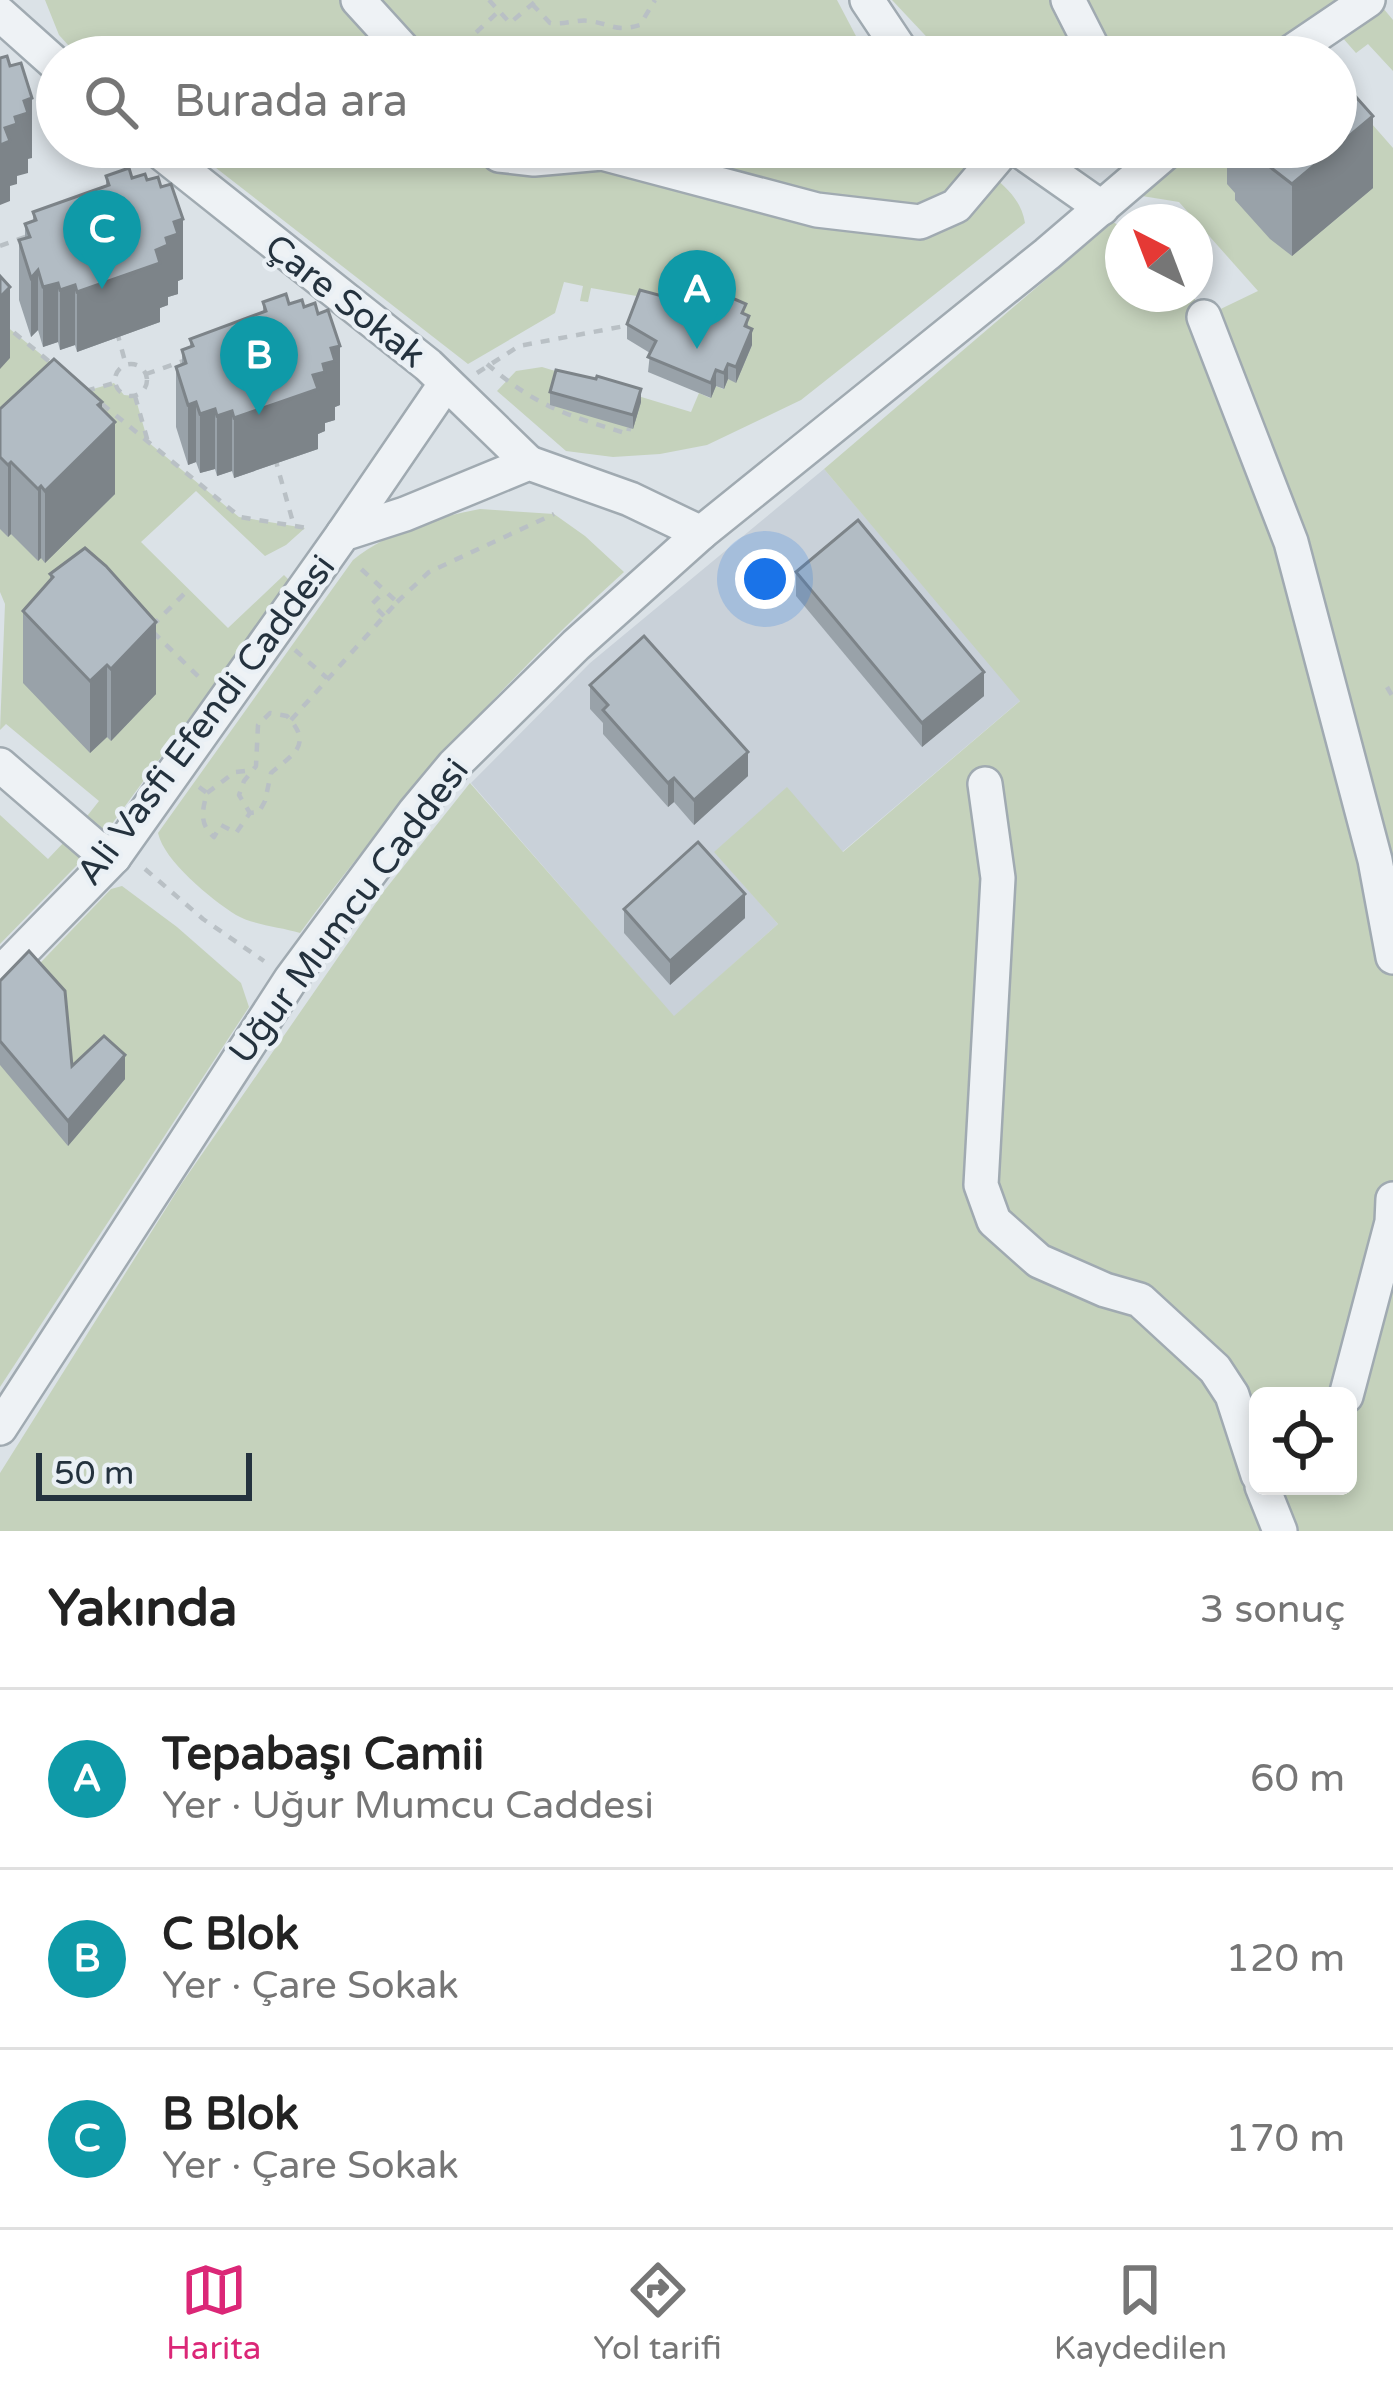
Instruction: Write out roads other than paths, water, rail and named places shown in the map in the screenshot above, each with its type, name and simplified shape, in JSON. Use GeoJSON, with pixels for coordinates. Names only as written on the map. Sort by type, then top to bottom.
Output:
{"type":"FeatureCollection","features":[{"type":"Feature","properties":{"kind":"street"},"geometry":{"type":"LineString","coordinates":[[358,0],[391,36]]}},
{"type":"Feature","properties":{"kind":"street"},"geometry":{"type":"LineString","coordinates":[[868,0],[891,36]]}},
{"type":"Feature","properties":{"kind":"street"},"geometry":{"type":"LineString","coordinates":[[1068,0],[1086,36]]}},
{"type":"Feature","properties":{"kind":"street"},"geometry":{"type":"LineString","coordinates":[[1315,36],[1369,0]]}},
{"type":"Feature","properties":{"kind":"street"},"geometry":{"type":"LineString","coordinates":[[0,14],[36,46]]}},
{"type":"Feature","properties":{"kind":"street","name":"Çare Sokak"},"geometry":{"type":"LineString","coordinates":[[180,168],[446,382],[529,464]]}},
{"type":"Feature","properties":{"kind":"street"},"geometry":{"type":"LineString","coordinates":[[659,168],[817,210],[920,222],[956,206],[991,168]]}},
{"type":"Feature","properties":{"kind":"street"},"geometry":{"type":"LineString","coordinates":[[1042,168],[1102,208]]}},
{"type":"Feature","properties":{"kind":"street","name":"Uğur Mumcu Caddesi"},"geometry":{"type":"LineString","coordinates":[[0,1428],[291,979],[414,813],[496,722],[701,533],[1102,208],[1129,168]]}},
{"type":"Feature","properties":{"kind":"street"},"geometry":{"type":"LineString","coordinates":[[1204,317],[1291,542],[1375,860],[1393,957]]}},
{"type":"Feature","properties":{"kind":"street"},"geometry":{"type":"LineString","coordinates":[[348,547],[446,382]]}},
{"type":"Feature","properties":{"kind":"street"},"geometry":{"type":"LineString","coordinates":[[529,464],[630,499],[701,533]]}},
{"type":"Feature","properties":{"kind":"street","name":"Ali Vasfi Efendi Caddesi"},"geometry":{"type":"LineString","coordinates":[[0,974],[125,859],[348,547],[529,464]]}},
{"type":"Feature","properties":{"kind":"street"},"geometry":{"type":"LineString","coordinates":[[0,765],[94,846],[125,859]]}},
{"type":"Feature","properties":{"kind":"street"},"geometry":{"type":"LineString","coordinates":[[986,784],[998,878],[981,1185],[994,1221],[1039,1261],[1140,1300],[1215,1369],[1232,1395],[1249,1442]]}},
{"type":"Feature","properties":{"kind":"street"},"geometry":{"type":"LineString","coordinates":[[1348,1387],[1392,1222],[1393,1199]]}},
{"type":"Feature","properties":{"kind":"street"},"geometry":{"type":"LineString","coordinates":[[1266,1495],[1280,1531]]}},
{"type":"Feature","properties":{"kind":"place","name":"B Blok"},"geometry":{"type":"Point","coordinates":[102,289]}},
{"type":"Feature","properties":{"kind":"place","name":"Tepabaşı Camii"},"geometry":{"type":"Point","coordinates":[697,349]}},
{"type":"Feature","properties":{"kind":"place","name":"C Blok"},"geometry":{"type":"Point","coordinates":[259,415]}}]}
